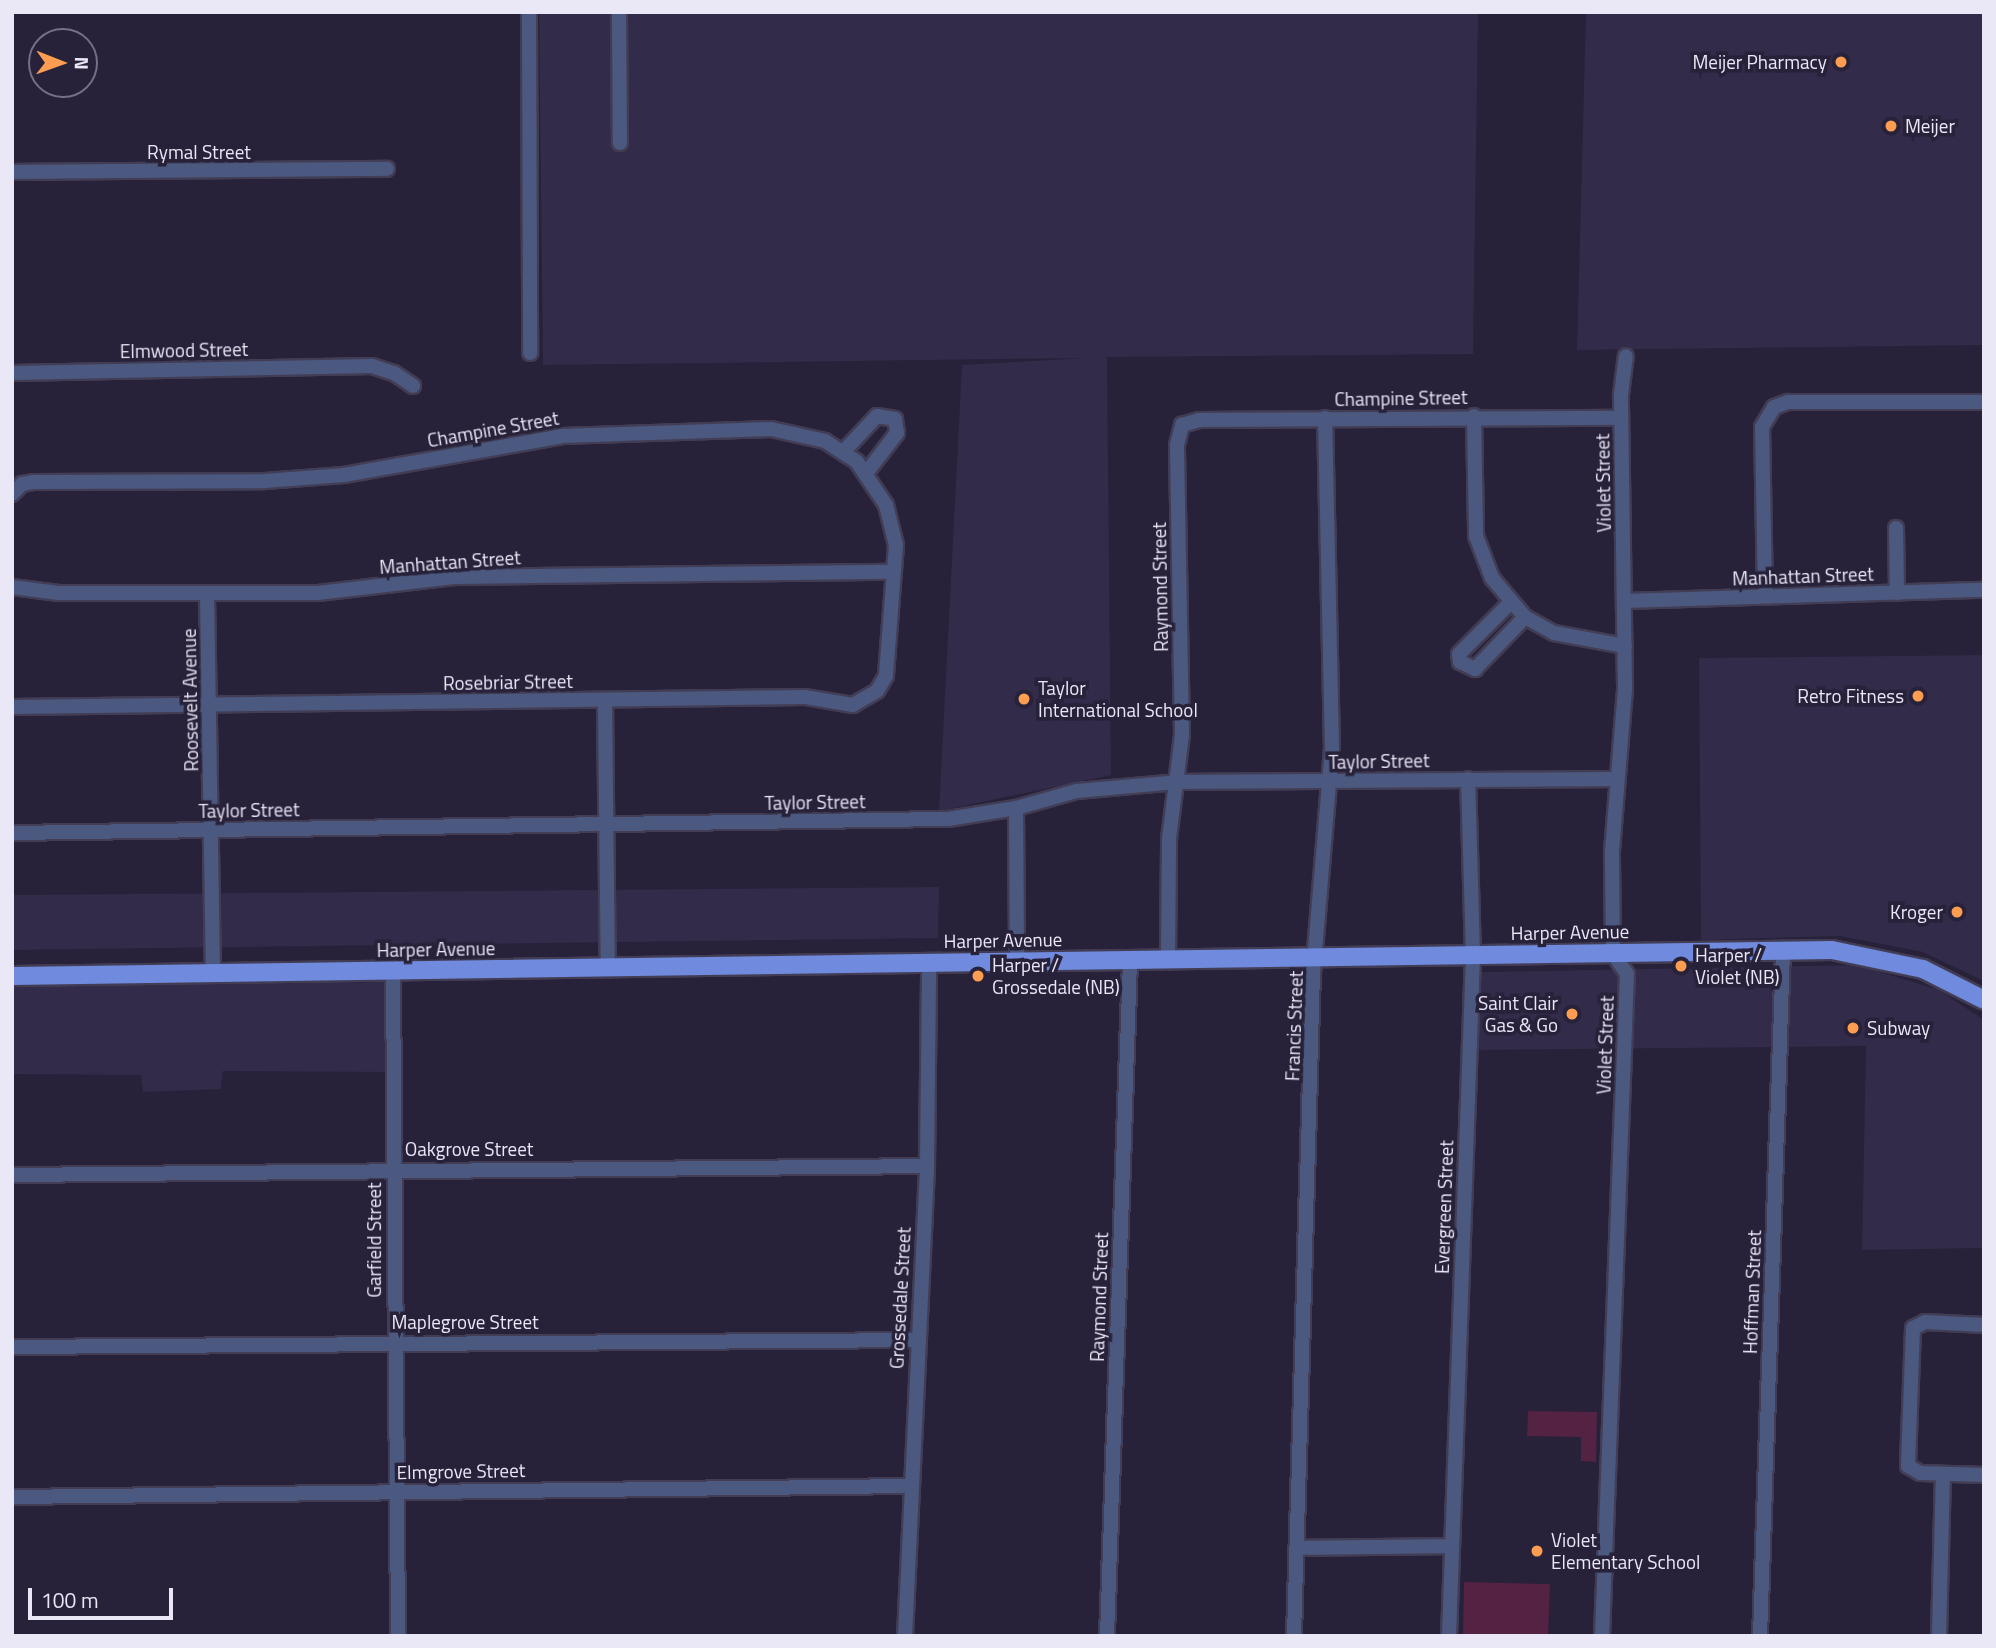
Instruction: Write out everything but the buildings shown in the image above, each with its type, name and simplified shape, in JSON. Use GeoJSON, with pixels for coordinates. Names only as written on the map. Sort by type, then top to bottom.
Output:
{"type":"FeatureCollection","features":[{"type":"Feature","properties":{"kind":"main road","name":"Harper Avenue"},"geometry":{"type":"LineString","coordinates":[[12,976],[1832,950],[1899,961],[1984,1000]]}},
{"type":"Feature","properties":{"kind":"street"},"geometry":{"type":"LineString","coordinates":[[529,12],[530,353]]}},
{"type":"Feature","properties":{"kind":"street"},"geometry":{"type":"LineString","coordinates":[[619,12],[620,142]]}},
{"type":"Feature","properties":{"kind":"street","name":"Rymal Street"},"geometry":{"type":"LineString","coordinates":[[12,172],[387,169]]}},
{"type":"Feature","properties":{"kind":"street","name":"Violet Street"},"geometry":{"type":"LineString","coordinates":[[1602,1636],[1627,974],[1614,953],[1615,779],[1625,646],[1622,418],[1626,356]]}},
{"type":"Feature","properties":{"kind":"street","name":"Elmwood Street"},"geometry":{"type":"LineString","coordinates":[[12,373],[357,366],[383,368],[412,386]]}},
{"type":"Feature","properties":{"kind":"street"},"geometry":{"type":"LineString","coordinates":[[1765,596],[1762,427],[1768,412],[1787,402],[1984,402]]}},
{"type":"Feature","properties":{"kind":"street"},"geometry":{"type":"LineString","coordinates":[[844,451],[877,416],[895,419],[897,433],[867,472]]}},
{"type":"Feature","properties":{"kind":"street"},"geometry":{"type":"LineString","coordinates":[[1474,416],[1476,536],[1492,578],[1510,603],[1525,617],[1574,640],[1625,646]]}},
{"type":"Feature","properties":{"kind":"street","name":"Champine Street"},"geometry":{"type":"LineString","coordinates":[[1182,425],[1199,420],[1474,416],[1622,418]]}},
{"type":"Feature","properties":{"kind":"street","name":"Francis Street"},"geometry":{"type":"LineString","coordinates":[[1294,1636],[1316,956],[1331,781],[1325,418]]}},
{"type":"Feature","properties":{"kind":"street","name":"Raymond Street"},"geometry":{"type":"LineString","coordinates":[[1168,959],[1169,839],[1182,735],[1177,445],[1182,425]]}},
{"type":"Feature","properties":{"kind":"street","name":"Champine Street"},"geometry":{"type":"LineString","coordinates":[[12,494],[22,484],[33,482],[265,481],[344,475],[485,446],[619,432],[771,429],[816,438],[844,451],[867,472],[892,520],[896,545],[892,572]]}},
{"type":"Feature","properties":{"kind":"street"},"geometry":{"type":"LineString","coordinates":[[1895,528],[1897,593]]}},
{"type":"Feature","properties":{"kind":"street","name":"Manhattan Street"},"geometry":{"type":"LineString","coordinates":[[12,587],[59,593],[318,593],[454,577],[892,572]]}},
{"type":"Feature","properties":{"kind":"street","name":"Rosebriar Street"},"geometry":{"type":"LineString","coordinates":[[12,707],[805,697],[847,705],[861,702],[877,691],[886,676],[892,572]]}},
{"type":"Feature","properties":{"kind":"street","name":"Manhattan Street"},"geometry":{"type":"LineString","coordinates":[[1624,601],[1984,590]]}},
{"type":"Feature","properties":{"kind":"street","name":"Roosevelt Avenue"},"geometry":{"type":"LineString","coordinates":[[207,594],[213,973]]}},
{"type":"Feature","properties":{"kind":"street"},"geometry":{"type":"LineString","coordinates":[[1510,603],[1458,654],[1461,662],[1475,669],[1525,617]]}},
{"type":"Feature","properties":{"kind":"street"},"geometry":{"type":"LineString","coordinates":[[606,700],[608,968]]}},
{"type":"Feature","properties":{"kind":"street","name":"Evergreen Street"},"geometry":{"type":"LineString","coordinates":[[1449,1636],[1473,956],[1468,779]]}},
{"type":"Feature","properties":{"kind":"street","name":"Taylor Street"},"geometry":{"type":"LineString","coordinates":[[12,833],[948,819],[1016,808],[1077,791],[1177,782],[1615,779]]}},
{"type":"Feature","properties":{"kind":"street"},"geometry":{"type":"LineString","coordinates":[[1016,808],[1017,961]]}},
{"type":"Feature","properties":{"kind":"street","name":"Hoffman Street"},"geometry":{"type":"LineString","coordinates":[[1760,1636],[1783,950]]}},
{"type":"Feature","properties":{"kind":"street","name":"Raymond Street"},"geometry":{"type":"LineString","coordinates":[[1107,1636],[1130,960]]}},
{"type":"Feature","properties":{"kind":"street","name":"Grossedale Street"},"geometry":{"type":"LineString","coordinates":[[905,1636],[927,1167],[929,962]]}},
{"type":"Feature","properties":{"kind":"street","name":"Garfield Street"},"geometry":{"type":"LineString","coordinates":[[393,971],[393,1342],[398,1636]]}},
{"type":"Feature","properties":{"kind":"street","name":"Oakgrove Street"},"geometry":{"type":"LineString","coordinates":[[12,1175],[393,1168],[927,1167]]}},
{"type":"Feature","properties":{"kind":"street"},"geometry":{"type":"LineString","coordinates":[[1984,1325],[1925,1322],[1913,1328],[1910,1470],[1984,1475]]}},
{"type":"Feature","properties":{"kind":"street","name":"Maplegrove Street"},"geometry":{"type":"LineString","coordinates":[[12,1348],[393,1342],[917,1340]]}},
{"type":"Feature","properties":{"kind":"street"},"geometry":{"type":"LineString","coordinates":[[1939,1636],[1943,1474]]}},
{"type":"Feature","properties":{"kind":"street","name":"Elmgrove Street"},"geometry":{"type":"LineString","coordinates":[[12,1497],[911,1486]]}},
{"type":"Feature","properties":{"kind":"street"},"geometry":{"type":"LineString","coordinates":[[1296,1548],[1452,1546]]}},
{"type":"Feature","properties":{"kind":"shaded area"},"geometry":{"type":"Polygon","coordinates":[[[539,12],[1478,12],[1473,354],[1107,357],[1111,775],[939,811],[962,365],[1083,358],[543,365],[539,12]]]}},
{"type":"Feature","properties":{"kind":"shaded area"},"geometry":{"type":"Polygon","coordinates":[[[1586,12],[1984,12],[1984,345],[1577,350],[1586,12]]]}},
{"type":"Feature","properties":{"kind":"shaded area"},"geometry":{"type":"Polygon","coordinates":[[[1984,655],[1984,981],[1923,952],[1840,936],[1701,940],[1699,658],[1984,655]]]}},
{"type":"Feature","properties":{"kind":"shaded area"},"geometry":{"type":"Polygon","coordinates":[[[939,887],[938,938],[12,950],[12,895],[939,887]]]}},
{"type":"Feature","properties":{"kind":"shaded area"},"geometry":{"type":"Polygon","coordinates":[[[1858,965],[1939,990],[1984,1020],[1984,1248],[1862,1250],[1866,1046],[1477,1050],[1480,972],[1858,965]]]}},
{"type":"Feature","properties":{"kind":"shaded area"},"geometry":{"type":"Polygon","coordinates":[[[387,982],[387,1072],[223,1071],[221,1089],[143,1092],[141,1075],[12,1074],[12,986],[387,982]]]}},
{"type":"Feature","properties":{"kind":"shaded area"},"geometry":{"type":"Polygon","coordinates":[[[1528,1411],[1597,1412],[1596,1462],[1581,1461],[1581,1437],[1527,1436],[1528,1411]]]}},
{"type":"Feature","properties":{"kind":"shaded area"},"geometry":{"type":"Polygon","coordinates":[[[1464,1582],[1550,1584],[1548,1636],[1463,1636],[1464,1582]]]}},
{"type":"Feature","properties":{"kind":"place","name":"Meijer Pharmacy"},"geometry":{"type":"Point","coordinates":[1841,62]}},
{"type":"Feature","properties":{"kind":"place","name":"Meijer"},"geometry":{"type":"Point","coordinates":[1891,126]}},
{"type":"Feature","properties":{"kind":"place","name":"Retro Fitness"},"geometry":{"type":"Point","coordinates":[1918,696]}},
{"type":"Feature","properties":{"kind":"place","name":"Taylor International School"},"geometry":{"type":"Point","coordinates":[1024,699]}},
{"type":"Feature","properties":{"kind":"place","name":"Kroger"},"geometry":{"type":"Point","coordinates":[1957,912]}},
{"type":"Feature","properties":{"kind":"place","name":"Harper / Violet (NB)"},"geometry":{"type":"Point","coordinates":[1681,966]}},
{"type":"Feature","properties":{"kind":"place","name":"Harper / Grossedale (NB)"},"geometry":{"type":"Point","coordinates":[978,976]}},
{"type":"Feature","properties":{"kind":"place","name":"Saint Clair Gas & Go"},"geometry":{"type":"Point","coordinates":[1572,1014]}},
{"type":"Feature","properties":{"kind":"place","name":"Subway"},"geometry":{"type":"Point","coordinates":[1853,1028]}},
{"type":"Feature","properties":{"kind":"place","name":"Violet Elementary School"},"geometry":{"type":"Point","coordinates":[1537,1551]}}]}
